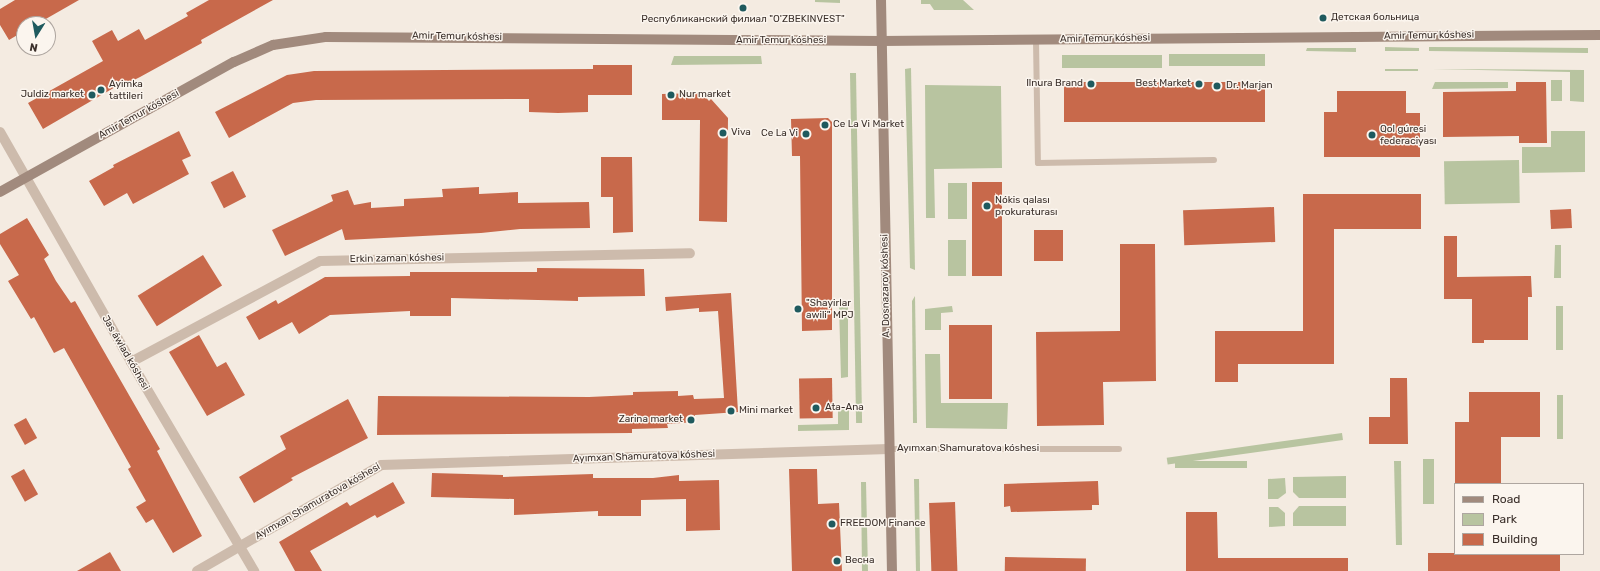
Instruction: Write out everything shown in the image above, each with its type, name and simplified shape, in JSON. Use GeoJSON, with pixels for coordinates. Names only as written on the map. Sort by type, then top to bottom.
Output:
{"type":"FeatureCollection","features":[{"type":"Feature","properties":{"kind":"main road","name":"A. Dosnazarov kóshesi"},"geometry":{"type":"LineString","coordinates":[[881,0],[892,571]]}},
{"type":"Feature","properties":{"kind":"main road","name":"Amir Temur kóshesi"},"geometry":{"type":"LineString","coordinates":[[0,192],[234,62],[274,45],[326,37],[385,36],[881,42],[1600,35]]}},
{"type":"Feature","properties":{"kind":"street","name":"Jas áwlad kóshesi"},"geometry":{"type":"LineString","coordinates":[[0,132],[131,362],[254,571]]}},
{"type":"Feature","properties":{"kind":"street","name":"Erkin zaman kóshesi"},"geometry":{"type":"LineString","coordinates":[[131,362],[320,261],[690,253]]}},
{"type":"Feature","properties":{"kind":"street","name":"Ayımxan Shamuratova kóshesi"},"geometry":{"type":"LineString","coordinates":[[197,571],[381,464],[889,449]]}},
{"type":"Feature","properties":{"kind":"lane"},"geometry":{"type":"LineString","coordinates":[[1036,40],[1038,163],[1214,160]]}},
{"type":"Feature","properties":{"kind":"lane","name":"Ayımxan Shamuratova kóshesi"},"geometry":{"type":"LineString","coordinates":[[889,449],[1119,450]]}},
{"type":"Feature","properties":{"kind":"green space"},"geometry":{"type":"Polygon","coordinates":[[[815,0],[840,0],[840,3],[815,2],[815,0]]]}},
{"type":"Feature","properties":{"kind":"green space"},"geometry":{"type":"Polygon","coordinates":[[[921,0],[963,0],[974,10],[934,10],[930,4],[921,4],[921,0]]]}},
{"type":"Feature","properties":{"kind":"green space"},"geometry":{"type":"Polygon","coordinates":[[[1385,47],[1419,48],[1419,51],[1385,51],[1385,47]]]}},
{"type":"Feature","properties":{"kind":"green space"},"geometry":{"type":"Polygon","coordinates":[[[1429,47],[1588,48],[1588,53],[1429,51],[1429,47]]]}},
{"type":"Feature","properties":{"kind":"green space"},"geometry":{"type":"Polygon","coordinates":[[[1307,48],[1356,48],[1356,52],[1306,51],[1307,48]]]}},
{"type":"Feature","properties":{"kind":"green space"},"geometry":{"type":"Polygon","coordinates":[[[1169,54],[1265,54],[1265,66],[1169,66],[1169,54]]]}},
{"type":"Feature","properties":{"kind":"green space"},"geometry":{"type":"Polygon","coordinates":[[[1062,55],[1162,55],[1162,68],[1062,68],[1062,55]]]}},
{"type":"Feature","properties":{"kind":"green space"},"geometry":{"type":"Polygon","coordinates":[[[674,56],[761,56],[762,64],[671,65],[674,56]]]}},
{"type":"Feature","properties":{"kind":"green space"},"geometry":{"type":"Polygon","coordinates":[[[911,68],[915,270],[910,268],[905,69],[911,68]]]}},
{"type":"Feature","properties":{"kind":"green space"},"geometry":{"type":"Polygon","coordinates":[[[1385,69],[1418,69],[1418,71],[1385,71],[1385,69]]]}},
{"type":"Feature","properties":{"kind":"green space"},"geometry":{"type":"Polygon","coordinates":[[[1432,69],[1584,70],[1584,102],[1570,101],[1570,72],[1432,69]]]}},
{"type":"Feature","properties":{"kind":"green space"},"geometry":{"type":"Polygon","coordinates":[[[850,73],[856,73],[862,423],[856,423],[850,73]]]}},
{"type":"Feature","properties":{"kind":"green space"},"geometry":{"type":"Polygon","coordinates":[[[1551,80],[1562,80],[1562,101],[1551,101],[1551,80]]]}},
{"type":"Feature","properties":{"kind":"green space"},"geometry":{"type":"Polygon","coordinates":[[[1435,82],[1508,82],[1508,88],[1432,89],[1435,82]]]}},
{"type":"Feature","properties":{"kind":"green space"},"geometry":{"type":"Polygon","coordinates":[[[925,85],[1001,86],[1002,168],[934,169],[935,218],[926,218],[925,85]]]}},
{"type":"Feature","properties":{"kind":"green space"},"geometry":{"type":"Polygon","coordinates":[[[1551,131],[1585,131],[1585,172],[1522,173],[1522,147],[1551,147],[1551,131]]]}},
{"type":"Feature","properties":{"kind":"green space"},"geometry":{"type":"Polygon","coordinates":[[[1519,160],[1520,203],[1445,204],[1444,161],[1519,160]]]}},
{"type":"Feature","properties":{"kind":"green space"},"geometry":{"type":"Polygon","coordinates":[[[948,183],[967,183],[967,219],[948,219],[948,183]]]}},
{"type":"Feature","properties":{"kind":"green space"},"geometry":{"type":"Polygon","coordinates":[[[948,240],[966,240],[966,276],[948,276],[948,240]]]}},
{"type":"Feature","properties":{"kind":"green space"},"geometry":{"type":"Polygon","coordinates":[[[1555,245],[1561,245],[1561,278],[1554,278],[1555,245]]]}},
{"type":"Feature","properties":{"kind":"green space"},"geometry":{"type":"Polygon","coordinates":[[[915,296],[917,423],[913,423],[912,301],[915,296]]]}},
{"type":"Feature","properties":{"kind":"green space"},"geometry":{"type":"Polygon","coordinates":[[[839,305],[848,305],[848,377],[841,378],[839,305]]]}},
{"type":"Feature","properties":{"kind":"green space"},"geometry":{"type":"Polygon","coordinates":[[[952,306],[953,312],[941,313],[941,330],[925,330],[925,309],[952,306]]]}},
{"type":"Feature","properties":{"kind":"green space"},"geometry":{"type":"Polygon","coordinates":[[[1556,306],[1563,306],[1563,350],[1556,350],[1556,306]]]}},
{"type":"Feature","properties":{"kind":"green space"},"geometry":{"type":"Polygon","coordinates":[[[925,354],[940,354],[941,403],[1008,403],[1007,429],[926,428],[925,354]]]}},
{"type":"Feature","properties":{"kind":"green space"},"geometry":{"type":"Polygon","coordinates":[[[1557,395],[1563,395],[1563,439],[1557,439],[1557,395]]]}},
{"type":"Feature","properties":{"kind":"green space"},"geometry":{"type":"Polygon","coordinates":[[[849,408],[849,430],[798,431],[798,425],[838,424],[838,409],[849,408]]]}},
{"type":"Feature","properties":{"kind":"green space"},"geometry":{"type":"Polygon","coordinates":[[[1342,433],[1343,440],[1168,465],[1167,458],[1342,433]]]}},
{"type":"Feature","properties":{"kind":"green space"},"geometry":{"type":"Polygon","coordinates":[[[1423,459],[1434,459],[1434,504],[1423,504],[1423,459]]]}},
{"type":"Feature","properties":{"kind":"green space"},"geometry":{"type":"Polygon","coordinates":[[[1175,461],[1247,461],[1247,468],[1175,468],[1175,461]]]}},
{"type":"Feature","properties":{"kind":"green space"},"geometry":{"type":"Polygon","coordinates":[[[1394,461],[1401,461],[1402,545],[1396,545],[1394,461]]]}},
{"type":"Feature","properties":{"kind":"green space"},"geometry":{"type":"Polygon","coordinates":[[[1346,476],[1346,498],[1299,498],[1293,492],[1293,477],[1346,476]]]}},
{"type":"Feature","properties":{"kind":"green space"},"geometry":{"type":"Polygon","coordinates":[[[1285,478],[1286,493],[1278,499],[1268,499],[1268,479],[1285,478]]]}},
{"type":"Feature","properties":{"kind":"green space"},"geometry":{"type":"Polygon","coordinates":[[[914,479],[919,479],[920,571],[916,571],[914,479]]]}},
{"type":"Feature","properties":{"kind":"green space"},"geometry":{"type":"Polygon","coordinates":[[[861,482],[866,482],[868,571],[862,571],[861,482]]]}},
{"type":"Feature","properties":{"kind":"green space"},"geometry":{"type":"Polygon","coordinates":[[[1299,506],[1346,506],[1346,526],[1293,526],[1293,513],[1299,506]]]}},
{"type":"Feature","properties":{"kind":"green space"},"geometry":{"type":"Polygon","coordinates":[[[1269,507],[1278,507],[1285,513],[1285,526],[1269,527],[1269,507]]]}},
{"type":"Feature","properties":{"kind":"building"},"geometry":{"type":"Polygon","coordinates":[[[15,0],[79,0],[51,16],[16,16],[16,36],[9,40],[0,25],[0,9],[15,0]]]}},
{"type":"Feature","properties":{"kind":"building"},"geometry":{"type":"Polygon","coordinates":[[[209,0],[273,0],[201,40],[202,43],[140,77],[118,88],[117,86],[43,129],[28,103],[103,61],[92,41],[112,30],[118,41],[139,29],[145,40],[188,16],[186,13],[209,0]]]}},
{"type":"Feature","properties":{"kind":"building"},"geometry":{"type":"Polygon","coordinates":[[[593,65],[632,65],[632,95],[588,95],[588,112],[558,113],[529,112],[529,99],[316,100],[293,103],[229,138],[215,112],[287,75],[314,71],[593,69],[593,65]]]}},
{"type":"Feature","properties":{"kind":"building"},"geometry":{"type":"Polygon","coordinates":[[[1064,82],[1265,82],[1265,122],[1064,122],[1064,82]]]}},
{"type":"Feature","properties":{"kind":"building"},"geometry":{"type":"Polygon","coordinates":[[[1516,82],[1546,82],[1547,143],[1519,143],[1519,136],[1443,137],[1443,92],[1516,91],[1516,82]]]}},
{"type":"Feature","properties":{"kind":"building","name":"Qol gúresi federaciyası"},"geometry":{"type":"Polygon","coordinates":[[[1337,91],[1406,91],[1406,113],[1420,113],[1420,157],[1324,157],[1324,112],[1337,112],[1337,91]]]}},
{"type":"Feature","properties":{"kind":"building"},"geometry":{"type":"Polygon","coordinates":[[[702,93],[709,101],[711,99],[728,118],[727,222],[699,221],[700,120],[662,120],[662,94],[702,93]]]}},
{"type":"Feature","properties":{"kind":"building"},"geometry":{"type":"Polygon","coordinates":[[[828,118],[832,122],[832,330],[802,331],[800,156],[792,156],[791,119],[828,118]]]}},
{"type":"Feature","properties":{"kind":"building"},"geometry":{"type":"Polygon","coordinates":[[[179,131],[191,156],[182,160],[189,174],[133,204],[127,193],[104,206],[89,181],[114,167],[113,165],[179,131]]]}},
{"type":"Feature","properties":{"kind":"building"},"geometry":{"type":"Polygon","coordinates":[[[601,157],[632,157],[633,232],[613,233],[613,197],[601,197],[601,157]]]}},
{"type":"Feature","properties":{"kind":"building"},"geometry":{"type":"Polygon","coordinates":[[[233,171],[246,197],[224,208],[211,182],[233,171]]]}},
{"type":"Feature","properties":{"kind":"building","name":"Nókis qalası prokuraturası"},"geometry":{"type":"Polygon","coordinates":[[[972,182],[1002,182],[1002,276],[972,276],[972,182]]]}},
{"type":"Feature","properties":{"kind":"building"},"geometry":{"type":"Polygon","coordinates":[[[479,187],[479,194],[518,192],[518,203],[589,202],[590,228],[520,229],[481,233],[345,240],[342,229],[285,256],[272,230],[333,201],[331,195],[348,190],[354,205],[371,202],[371,208],[404,206],[404,199],[443,197],[442,189],[479,187]]]}},
{"type":"Feature","properties":{"kind":"building"},"geometry":{"type":"Polygon","coordinates":[[[1303,194],[1421,194],[1421,229],[1334,229],[1334,364],[1238,364],[1238,382],[1215,382],[1215,331],[1303,331],[1303,194]]]}},
{"type":"Feature","properties":{"kind":"building"},"geometry":{"type":"Polygon","coordinates":[[[1274,207],[1275,242],[1184,245],[1183,210],[1274,207]]]}},
{"type":"Feature","properties":{"kind":"building"},"geometry":{"type":"Polygon","coordinates":[[[1571,209],[1572,228],[1551,229],[1550,210],[1571,209]]]}},
{"type":"Feature","properties":{"kind":"building"},"geometry":{"type":"Polygon","coordinates":[[[27,218],[49,255],[44,259],[56,281],[71,303],[75,301],[160,449],[157,451],[202,536],[173,553],[153,519],[146,523],[136,507],[146,501],[128,469],[131,467],[64,348],[54,353],[34,317],[31,319],[8,281],[19,275],[0,244],[0,234],[27,218]]]}},
{"type":"Feature","properties":{"kind":"building"},"geometry":{"type":"Polygon","coordinates":[[[1034,230],[1063,230],[1063,261],[1034,261],[1034,230]]]}},
{"type":"Feature","properties":{"kind":"building"},"geometry":{"type":"Polygon","coordinates":[[[1444,236],[1457,236],[1457,277],[1531,276],[1532,297],[1528,297],[1528,340],[1484,340],[1484,343],[1472,343],[1472,299],[1444,299],[1444,236]]]}},
{"type":"Feature","properties":{"kind":"building"},"geometry":{"type":"Polygon","coordinates":[[[1120,244],[1155,244],[1156,381],[1103,382],[1104,425],[1037,426],[1036,332],[1120,331],[1120,244]]]}},
{"type":"Feature","properties":{"kind":"building"},"geometry":{"type":"Polygon","coordinates":[[[203,255],[222,286],[157,326],[138,296],[203,255]]]}},
{"type":"Feature","properties":{"kind":"building"},"geometry":{"type":"Polygon","coordinates":[[[537,268],[644,269],[645,296],[578,297],[578,301],[451,298],[451,316],[410,316],[410,311],[330,315],[299,334],[292,322],[259,340],[246,317],[276,300],[278,304],[325,277],[410,276],[410,272],[537,272],[537,268]]]}},
{"type":"Feature","properties":{"kind":"building"},"geometry":{"type":"Polygon","coordinates":[[[731,293],[738,412],[695,415],[695,422],[667,424],[668,428],[632,429],[632,433],[377,435],[378,396],[589,397],[633,395],[633,392],[678,391],[678,396],[693,395],[694,399],[724,398],[718,311],[699,312],[699,308],[666,311],[665,297],[731,293]]]}},
{"type":"Feature","properties":{"kind":"building"},"geometry":{"type":"Polygon","coordinates":[[[949,325],[992,325],[992,399],[949,399],[949,325]]]}},
{"type":"Feature","properties":{"kind":"building"},"geometry":{"type":"Polygon","coordinates":[[[199,335],[217,367],[226,362],[245,395],[207,416],[169,352],[199,335]]]}},
{"type":"Feature","properties":{"kind":"building","name":"Ata-Ana"},"geometry":{"type":"Polygon","coordinates":[[[832,378],[833,418],[800,419],[799,379],[832,378]]]}},
{"type":"Feature","properties":{"kind":"building"},"geometry":{"type":"Polygon","coordinates":[[[1390,378],[1407,378],[1408,444],[1369,444],[1369,417],[1390,417],[1390,378]]]}},
{"type":"Feature","properties":{"kind":"building"},"geometry":{"type":"Polygon","coordinates":[[[1469,392],[1540,392],[1540,437],[1501,437],[1501,483],[1455,483],[1455,422],[1469,422],[1469,392]]]}},
{"type":"Feature","properties":{"kind":"building"},"geometry":{"type":"Polygon","coordinates":[[[348,399],[368,438],[291,478],[293,480],[254,503],[239,477],[286,449],[280,436],[348,399]]]}},
{"type":"Feature","properties":{"kind":"building"},"geometry":{"type":"Polygon","coordinates":[[[26,418],[37,438],[25,445],[14,425],[26,418]]]}},
{"type":"Feature","properties":{"kind":"building"},"geometry":{"type":"Polygon","coordinates":[[[24,469],[38,494],[25,502],[11,476],[24,469]]]}},
{"type":"Feature","properties":{"kind":"building"},"geometry":{"type":"Polygon","coordinates":[[[789,469],[817,469],[818,504],[839,503],[842,571],[792,571],[789,469]]]}},
{"type":"Feature","properties":{"kind":"building"},"geometry":{"type":"Polygon","coordinates":[[[432,473],[503,475],[503,477],[593,474],[593,478],[653,478],[679,475],[679,481],[719,480],[720,530],[686,531],[686,499],[641,500],[641,516],[598,516],[598,511],[514,515],[514,499],[431,497],[432,473]]]}},
{"type":"Feature","properties":{"kind":"building"},"geometry":{"type":"Polygon","coordinates":[[[1098,481],[1099,505],[1092,505],[1092,510],[1011,512],[1010,506],[1004,507],[1004,484],[1098,481]]]}},
{"type":"Feature","properties":{"kind":"building"},"geometry":{"type":"Polygon","coordinates":[[[393,482],[405,503],[377,518],[375,515],[310,551],[322,571],[295,571],[279,542],[347,502],[350,506],[393,482]]]}},
{"type":"Feature","properties":{"kind":"building"},"geometry":{"type":"Polygon","coordinates":[[[955,502],[957,571],[931,571],[929,503],[955,502]]]}},
{"type":"Feature","properties":{"kind":"building"},"geometry":{"type":"Polygon","coordinates":[[[1186,512],[1217,512],[1218,558],[1348,558],[1348,571],[1186,571],[1186,512]]]}},
{"type":"Feature","properties":{"kind":"building"},"geometry":{"type":"Polygon","coordinates":[[[110,552],[121,571],[77,571],[110,552]]]}},
{"type":"Feature","properties":{"kind":"building"},"geometry":{"type":"Polygon","coordinates":[[[1428,553],[1454,553],[1454,555],[1560,555],[1560,571],[1428,571],[1428,553]]]}},
{"type":"Feature","properties":{"kind":"building"},"geometry":{"type":"Polygon","coordinates":[[[1005,557],[1086,558],[1086,571],[1005,571],[1005,557]]]}},
{"type":"Feature","properties":{"kind":"place","name":"Республиканский филиал \"O'ZBEKINVEST\""},"geometry":{"type":"Point","coordinates":[743,8]}},
{"type":"Feature","properties":{"kind":"place","name":"Детская больница"},"geometry":{"type":"Point","coordinates":[1323,18]}},
{"type":"Feature","properties":{"kind":"place","name":"Ilnura Brand"},"geometry":{"type":"Point","coordinates":[1091,84]}},
{"type":"Feature","properties":{"kind":"place","name":"Best Market"},"geometry":{"type":"Point","coordinates":[1199,84]}},
{"type":"Feature","properties":{"kind":"place","name":"Dr. Marjan"},"geometry":{"type":"Point","coordinates":[1217,86]}},
{"type":"Feature","properties":{"kind":"place","name":"Ayimka tattileri"},"geometry":{"type":"Point","coordinates":[101,90]}},
{"type":"Feature","properties":{"kind":"place","name":"Juldiz market"},"geometry":{"type":"Point","coordinates":[92,95]}},
{"type":"Feature","properties":{"kind":"place","name":"Nur market"},"geometry":{"type":"Point","coordinates":[671,95]}},
{"type":"Feature","properties":{"kind":"place","name":"Ce La Vi Market"},"geometry":{"type":"Point","coordinates":[825,125]}},
{"type":"Feature","properties":{"kind":"place","name":"Viva"},"geometry":{"type":"Point","coordinates":[723,133]}},
{"type":"Feature","properties":{"kind":"place","name":"Ce La Vi"},"geometry":{"type":"Point","coordinates":[806,134]}},
{"type":"Feature","properties":{"kind":"place","name":"Qol gúresi federaciyası"},"geometry":{"type":"Point","coordinates":[1372,135]}},
{"type":"Feature","properties":{"kind":"place","name":"Nókis qalası prokuraturası"},"geometry":{"type":"Point","coordinates":[987,206]}},
{"type":"Feature","properties":{"kind":"place","name":"\"Shayirlar awili\" MPJ"},"geometry":{"type":"Point","coordinates":[798,309]}},
{"type":"Feature","properties":{"kind":"place","name":"Ata-Ana"},"geometry":{"type":"Point","coordinates":[816,408]}},
{"type":"Feature","properties":{"kind":"place","name":"Mini market"},"geometry":{"type":"Point","coordinates":[731,411]}},
{"type":"Feature","properties":{"kind":"place","name":"Zarina market"},"geometry":{"type":"Point","coordinates":[691,420]}},
{"type":"Feature","properties":{"kind":"place","name":"FREEDOM Finance"},"geometry":{"type":"Point","coordinates":[832,524]}},
{"type":"Feature","properties":{"kind":"place","name":"Весна"},"geometry":{"type":"Point","coordinates":[837,561]}}]}
